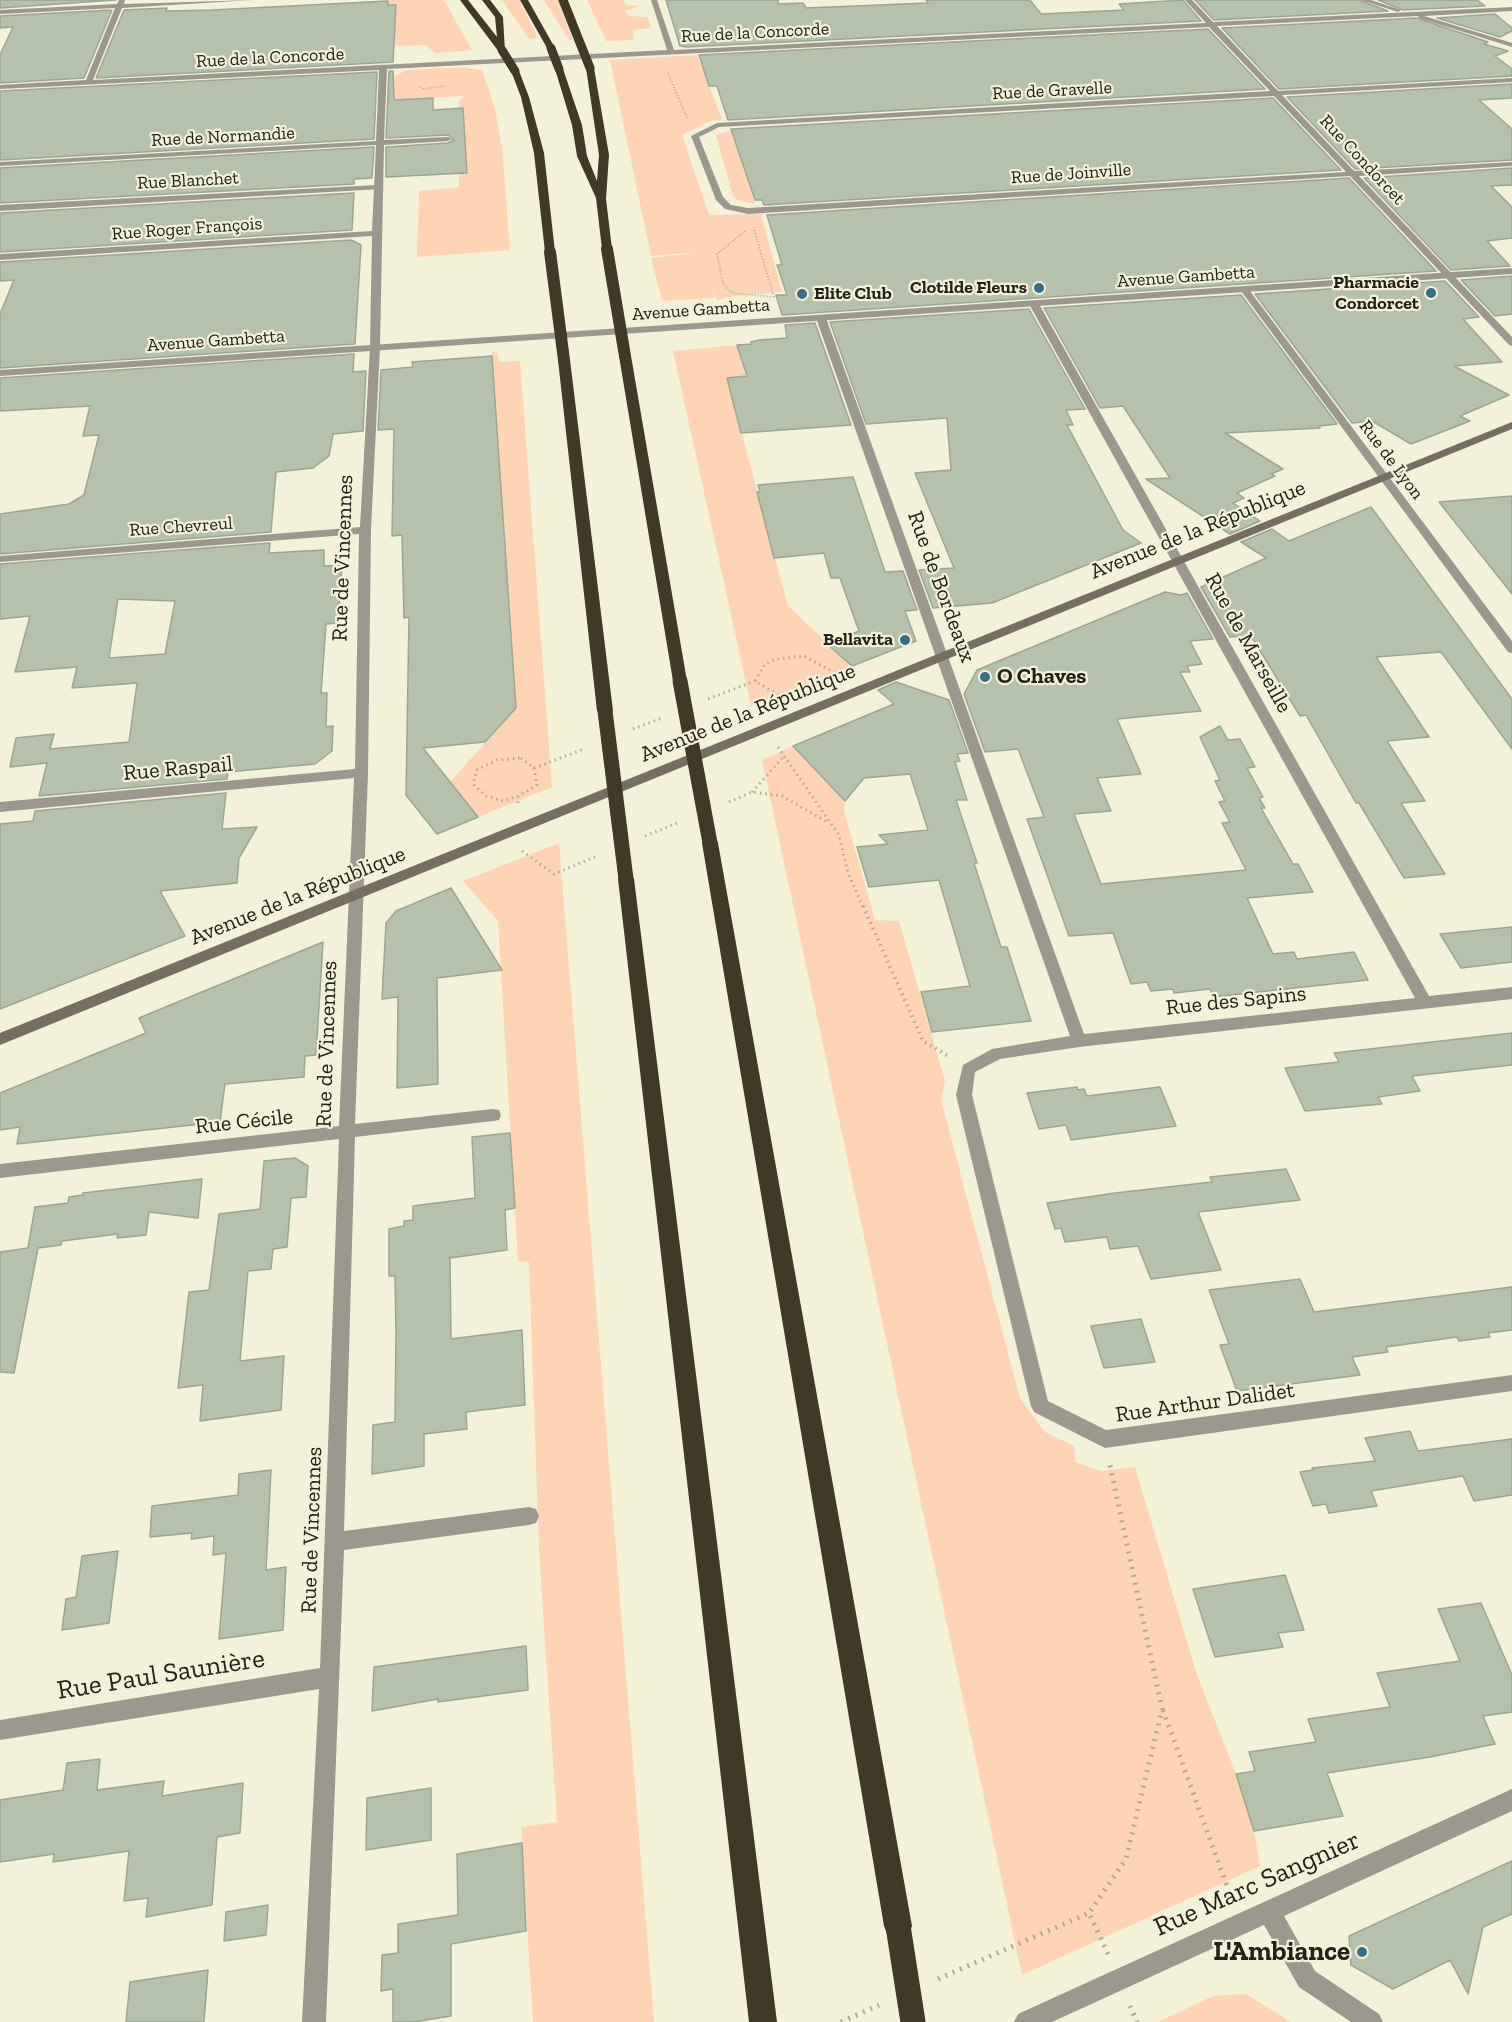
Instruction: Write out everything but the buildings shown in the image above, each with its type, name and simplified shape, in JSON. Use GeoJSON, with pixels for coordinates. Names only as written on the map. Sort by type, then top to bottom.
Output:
{"type":"FeatureCollection","features":[{"type":"Feature","properties":{"kind":"highway"},"geometry":{"type":"LineString","coordinates":[[464,0],[516,71],[539,153],[604,711],[763,2022]]}},
{"type":"Feature","properties":{"kind":"highway"},"geometry":{"type":"LineString","coordinates":[[486,0],[499,17],[502,50]]}},
{"type":"Feature","properties":{"kind":"highway"},"geometry":{"type":"LineString","coordinates":[[524,0],[560,69],[577,125],[582,156],[601,199]]}},
{"type":"Feature","properties":{"kind":"highway"},"geometry":{"type":"LineString","coordinates":[[563,0],[590,68],[604,155],[601,199],[607,249],[913,2022]]}},
{"type":"Feature","properties":{"kind":"main road","name":"Avenue de la République"},"geometry":{"type":"LineString","coordinates":[[0,1039],[944,657],[1512,424]]}},
{"type":"Feature","properties":{"kind":"street"},"geometry":{"type":"LineString","coordinates":[[0,12],[121,3],[250,0]]}},
{"type":"Feature","properties":{"kind":"street"},"geometry":{"type":"LineString","coordinates":[[654,0],[671,53]]}},
{"type":"Feature","properties":{"kind":"street","name":"Rue Condorcet"},"geometry":{"type":"LineString","coordinates":[[1188,0],[1512,343]]}},
{"type":"Feature","properties":{"kind":"street"},"geometry":{"type":"LineString","coordinates":[[1364,0],[1512,45]]}},
{"type":"Feature","properties":{"kind":"street"},"geometry":{"type":"LineString","coordinates":[[89,82],[121,3]]}},
{"type":"Feature","properties":{"kind":"street","name":"Rue de la Concorde"},"geometry":{"type":"LineString","coordinates":[[0,87],[1512,9]]}},
{"type":"Feature","properties":{"kind":"street","name":"Rue de Vincennes"},"geometry":{"type":"LineString","coordinates":[[314,2022],[330,1677],[346,1133],[361,773],[365,530],[375,346],[376,233],[383,68]]}},
{"type":"Feature","properties":{"kind":"street","name":"Rue de Gravelle"},"geometry":{"type":"LineString","coordinates":[[695,136],[717,125],[1512,80]]}},
{"type":"Feature","properties":{"kind":"street","name":"Rue de Joinville"},"geometry":{"type":"LineString","coordinates":[[695,136],[719,198],[728,207],[747,211],[1512,164]]}},
{"type":"Feature","properties":{"kind":"street","name":"Rue de Normandie"},"geometry":{"type":"LineString","coordinates":[[0,164],[448,139]]}},
{"type":"Feature","properties":{"kind":"street","name":"Rue Blanchet"},"geometry":{"type":"LineString","coordinates":[[0,208],[378,187]]}},
{"type":"Feature","properties":{"kind":"street","name":"Rue Roger François"},"geometry":{"type":"LineString","coordinates":[[0,257],[376,233]]}},
{"type":"Feature","properties":{"kind":"street","name":"Avenue Gambetta"},"geometry":{"type":"LineString","coordinates":[[0,373],[1512,271]]}},
{"type":"Feature","properties":{"kind":"street","name":"Rue de Lyon"},"geometry":{"type":"LineString","coordinates":[[1244,290],[1512,649]]}},
{"type":"Feature","properties":{"kind":"street","name":"Rue de Marseille"},"geometry":{"type":"LineString","coordinates":[[1034,304],[1425,1002]]}},
{"type":"Feature","properties":{"kind":"street","name":"Rue de Bordeaux"},"geometry":{"type":"LineString","coordinates":[[821,318],[944,657],[1079,1041]]}},
{"type":"Feature","properties":{"kind":"street","name":"Rue Chevreul"},"geometry":{"type":"LineString","coordinates":[[0,559],[365,530]]}},
{"type":"Feature","properties":{"kind":"street","name":"Rue Raspail"},"geometry":{"type":"LineString","coordinates":[[0,807],[361,773]]}},
{"type":"Feature","properties":{"kind":"street","name":"Rue des Sapins"},"geometry":{"type":"LineString","coordinates":[[968,1069],[997,1053],[1079,1041],[1512,993]]}},
{"type":"Feature","properties":{"kind":"street","name":"Rue Arthur Dalidet"},"geometry":{"type":"LineString","coordinates":[[968,1069],[964,1095],[1040,1406],[1105,1439],[1512,1383]]}},
{"type":"Feature","properties":{"kind":"street","name":"Rue Cécile"},"geometry":{"type":"LineString","coordinates":[[0,1171],[493,1115]]}},
{"type":"Feature","properties":{"kind":"street"},"geometry":{"type":"LineString","coordinates":[[333,1542],[529,1516]]}},
{"type":"Feature","properties":{"kind":"street","name":"Rue Paul Saunière"},"geometry":{"type":"LineString","coordinates":[[0,1730],[330,1677]]}},
{"type":"Feature","properties":{"kind":"street","name":"Rue Marc Sangnier"},"geometry":{"type":"LineString","coordinates":[[1026,2022],[1512,1800]]}},
{"type":"Feature","properties":{"kind":"street"},"geometry":{"type":"LineString","coordinates":[[1269,1910],[1307,1979],[1371,2022]]}},
{"type":"Feature","properties":{"kind":"path"},"geometry":{"type":"LineString","coordinates":[[644,54],[668,72],[695,136]]}},
{"type":"Feature","properties":{"kind":"path"},"geometry":{"type":"LineString","coordinates":[[773,297],[732,294],[723,283],[717,254],[752,225],[781,321]]}},
{"type":"Feature","properties":{"kind":"path"},"geometry":{"type":"LineString","coordinates":[[700,703],[755,681],[765,664],[776,659],[804,656],[841,675]]}},
{"type":"Feature","properties":{"kind":"path"},"geometry":{"type":"LineString","coordinates":[[755,681],[781,696]]}},
{"type":"Feature","properties":{"kind":"path"},"geometry":{"type":"LineString","coordinates":[[623,733],[667,716]]}},
{"type":"Feature","properties":{"kind":"path"},"geometry":{"type":"LineString","coordinates":[[765,728],[839,835],[848,873],[923,1041],[968,1069]]}},
{"type":"Feature","properties":{"kind":"path"},"geometry":{"type":"LineString","coordinates":[[534,768],[590,746]]}},
{"type":"Feature","properties":{"kind":"path"},"geometry":{"type":"LineString","coordinates":[[719,806],[752,792],[784,756]]}},
{"type":"Feature","properties":{"kind":"path"},"geometry":{"type":"LineString","coordinates":[[521,758],[534,768],[537,785],[504,801],[486,796],[474,784],[477,770],[497,760],[521,758]]}},
{"type":"Feature","properties":{"kind":"path"},"geometry":{"type":"LineString","coordinates":[[752,792],[782,796],[832,825]]}},
{"type":"Feature","properties":{"kind":"path"},"geometry":{"type":"LineString","coordinates":[[642,837],[686,819]]}},
{"type":"Feature","properties":{"kind":"path"},"geometry":{"type":"LineString","coordinates":[[522,851],[554,874],[598,856]]}},
{"type":"Feature","properties":{"kind":"path"},"geometry":{"type":"LineString","coordinates":[[1105,1439],[1162,1709],[1228,1889]]}},
{"type":"Feature","properties":{"kind":"path"},"geometry":{"type":"LineString","coordinates":[[927,1984],[1089,1913],[1126,1859],[1162,1709]]}},
{"type":"Feature","properties":{"kind":"path"},"geometry":{"type":"LineString","coordinates":[[1089,1913],[1108,1955]]}},
{"type":"Feature","properties":{"kind":"path"},"geometry":{"type":"LineString","coordinates":[[841,2022],[884,2003]]}},
{"type":"Feature","properties":{"kind":"path"},"geometry":{"type":"LineString","coordinates":[[1130,2006],[1137,2022]]}},
{"type":"Feature","properties":{"kind":"shaded area"},"geometry":{"type":"Polygon","coordinates":[[[388,0],[444,0],[472,50],[435,53],[425,45],[392,46],[388,0]]]}},
{"type":"Feature","properties":{"kind":"shaded area"},"geometry":{"type":"Polygon","coordinates":[[[502,0],[519,0],[538,38],[529,39],[502,0]]]}},
{"type":"Feature","properties":{"kind":"shaded area"},"geometry":{"type":"Polygon","coordinates":[[[544,0],[558,0],[573,40],[569,40],[544,0]]]}},
{"type":"Feature","properties":{"kind":"shaded area"},"geometry":{"type":"Polygon","coordinates":[[[587,0],[623,0],[626,5],[641,6],[625,11],[628,16],[648,17],[651,28],[633,30],[634,40],[606,41],[587,0]]]}},
{"type":"Feature","properties":{"kind":"shaded area"},"geometry":{"type":"Polygon","coordinates":[[[697,55],[722,119],[711,121],[682,135],[709,215],[761,214],[782,292],[717,300],[712,286],[715,297],[713,298],[662,301],[651,258],[703,252],[651,256],[610,60],[697,55]]]}},
{"type":"Feature","properties":{"kind":"shaded area"},"geometry":{"type":"Polygon","coordinates":[[[464,67],[482,70],[495,108],[502,148],[510,250],[417,257],[419,191],[459,187],[459,101],[465,96],[389,100],[391,78],[406,70],[464,67]]]}},
{"type":"Feature","properties":{"kind":"shaded area"},"geometry":{"type":"Polygon","coordinates":[[[732,130],[755,204],[733,197],[716,135],[732,130]]]}},
{"type":"Feature","properties":{"kind":"shaded area"},"geometry":{"type":"Polygon","coordinates":[[[737,345],[746,376],[727,378],[788,606],[852,666],[751,706],[673,351],[737,345]]]}},
{"type":"Feature","properties":{"kind":"shaded area"},"geometry":{"type":"Polygon","coordinates":[[[492,352],[497,352],[499,362],[520,361],[552,787],[478,817],[450,782],[516,708],[492,352]]]}},
{"type":"Feature","properties":{"kind":"shaded area"},"geometry":{"type":"Polygon","coordinates":[[[793,746],[845,801],[844,811],[875,920],[899,921],[945,1081],[941,1100],[1020,1398],[1045,1432],[1074,1446],[1075,1462],[1101,1471],[1135,1467],[1197,1675],[1258,1830],[1254,1831],[1260,1866],[1022,1975],[762,760],[793,746]]]}},
{"type":"Feature","properties":{"kind":"shaded area"},"geometry":{"type":"Polygon","coordinates":[[[559,843],[654,2022],[533,2022],[521,1827],[557,1822],[539,1551],[529,1262],[518,1261],[498,921],[463,881],[559,843]]]}},
{"type":"Feature","properties":{"kind":"shaded area"},"geometry":{"type":"Polygon","coordinates":[[[1246,1994],[1291,2022],[1158,2022],[1213,1996],[1246,1994]]]}},
{"type":"Feature","properties":{"kind":"place","name":"Clotilde Fleurs"},"geometry":{"type":"Point","coordinates":[1039,288]}},
{"type":"Feature","properties":{"kind":"place","name":"Pharmacie Condorcet"},"geometry":{"type":"Point","coordinates":[1431,293]}},
{"type":"Feature","properties":{"kind":"place","name":"Elite Club"},"geometry":{"type":"Point","coordinates":[802,294]}},
{"type":"Feature","properties":{"kind":"place","name":"Bellavita"},"geometry":{"type":"Point","coordinates":[905,640]}},
{"type":"Feature","properties":{"kind":"place","name":"O Chaves"},"geometry":{"type":"Point","coordinates":[985,677]}},
{"type":"Feature","properties":{"kind":"place","name":"L'Ambiance"},"geometry":{"type":"Point","coordinates":[1362,1952]}}]}
